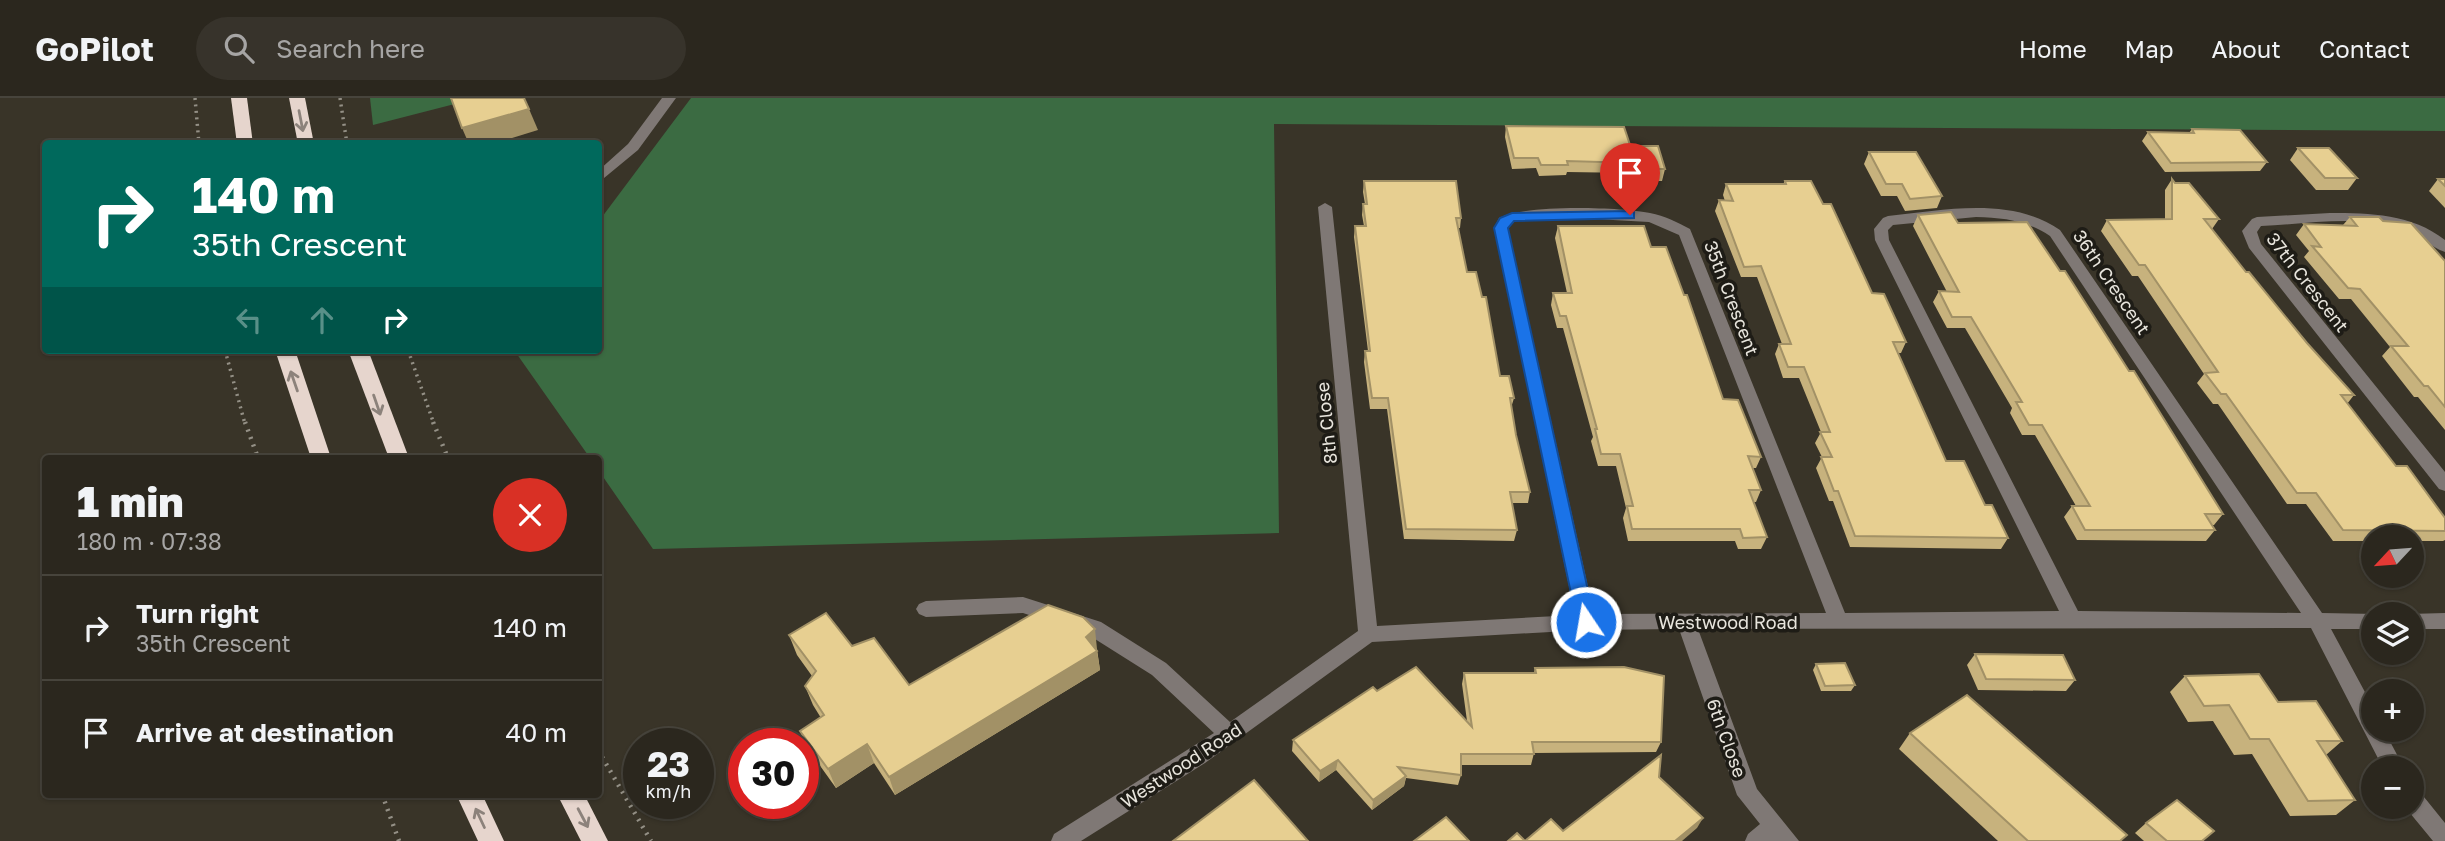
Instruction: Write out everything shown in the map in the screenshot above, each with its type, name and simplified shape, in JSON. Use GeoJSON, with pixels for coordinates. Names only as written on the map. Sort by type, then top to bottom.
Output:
{"type":"FeatureCollection","features":[{"type":"Feature","properties":{"kind":"highway"},"geometry":{"type":"LineString","coordinates":[[239,98],[244,140]]}},
{"type":"Feature","properties":{"kind":"highway"},"geometry":{"type":"LineString","coordinates":[[297,98],[305,140]]}},
{"type":"Feature","properties":{"kind":"highway"},"geometry":{"type":"LineString","coordinates":[[286,354],[320,455]]}},
{"type":"Feature","properties":{"kind":"highway"},"geometry":{"type":"LineString","coordinates":[[360,354],[398,455]]}},
{"type":"Feature","properties":{"kind":"highway"},"geometry":{"type":"LineString","coordinates":[[471,798],[491,841]]}},
{"type":"Feature","properties":{"kind":"highway"},"geometry":{"type":"LineString","coordinates":[[572,798],[595,841]]}},
{"type":"Feature","properties":{"kind":"street"},"geometry":{"type":"LineString","coordinates":[[602,174],[633,147],[668,98]]}},
{"type":"Feature","properties":{"kind":"street","name":"8th Close"},"geometry":{"type":"LineString","coordinates":[[1325,207],[1368,634]]}},
{"type":"Feature","properties":{"kind":"street","name":"36th Crescent"},"geometry":{"type":"LineString","coordinates":[[2072,619],[1882,240],[1881,229],[1888,221],[1951,214],[2019,215],[2050,227],[2318,621]]}},
{"type":"Feature","properties":{"kind":"street","name":"35th Crescent"},"geometry":{"type":"LineString","coordinates":[[1586,622],[1501,228],[1504,221],[1512,217],[1646,216],[1675,224],[1685,232],[1839,622]]}},
{"type":"Feature","properties":{"kind":"street","name":"37th Crescent"},"geometry":{"type":"LineString","coordinates":[[2445,247],[2427,233],[2402,221],[2354,219],[2258,222],[2249,231],[2254,245],[2445,484]]}},
{"type":"Feature","properties":{"kind":"street"},"geometry":{"type":"LineString","coordinates":[[926,609],[1023,605],[1094,628],[1159,669],[1229,734]]}},
{"type":"Feature","properties":{"kind":"street","name":"Westwood Road"},"geometry":{"type":"LineString","coordinates":[[1062,841],[1229,734],[1368,634],[1586,622],[2072,619],[2361,621]]}},
{"type":"Feature","properties":{"kind":"street"},"geometry":{"type":"LineString","coordinates":[[2318,621],[2361,704]]}},
{"type":"Feature","properties":{"kind":"street"},"geometry":{"type":"LineString","coordinates":[[2424,621],[2445,621]]}},
{"type":"Feature","properties":{"kind":"street","name":"6th Close"},"geometry":{"type":"LineString","coordinates":[[1686,623],[1748,795],[1781,834]]}},
{"type":"Feature","properties":{"kind":"street"},"geometry":{"type":"LineString","coordinates":[[2424,814],[2445,839]]}},
{"type":"Feature","properties":{"kind":"street"},"geometry":{"type":"LineString","coordinates":[[1756,841],[1781,834]]}},
{"type":"Feature","properties":{"kind":"path"},"geometry":{"type":"LineString","coordinates":[[195,98],[199,140]]}},
{"type":"Feature","properties":{"kind":"path"},"geometry":{"type":"LineString","coordinates":[[340,98],[346,140]]}},
{"type":"Feature","properties":{"kind":"path"},"geometry":{"type":"LineString","coordinates":[[226,354],[237,401],[257,455]]}},
{"type":"Feature","properties":{"kind":"path"},"geometry":{"type":"LineString","coordinates":[[409,354],[420,390],[447,455]]}},
{"type":"Feature","properties":{"kind":"path"},"geometry":{"type":"LineString","coordinates":[[602,757],[651,841]]}},
{"type":"Feature","properties":{"kind":"path"},"geometry":{"type":"LineString","coordinates":[[384,798],[400,841]]}},
{"type":"Feature","properties":{"kind":"green space"},"geometry":{"type":"Polygon","coordinates":[[[370,98],[478,98],[373,125],[370,98]]]}},
{"type":"Feature","properties":{"kind":"green space"},"geometry":{"type":"Polygon","coordinates":[[[691,98],[2445,98],[2445,131],[1274,124],[1279,533],[653,549],[602,475],[602,455],[588,455],[517,354],[602,354],[602,217],[691,98]]]}},
{"type":"Feature","properties":{"kind":"building"},"geometry":{"type":"Polygon","coordinates":[[[451,98],[524,98],[529,109],[462,128],[451,98]]]}},
{"type":"Feature","properties":{"kind":"building"},"geometry":{"type":"Polygon","coordinates":[[[1506,126],[1624,127],[1636,163],[1567,161],[1568,165],[1541,165],[1538,158],[1514,158],[1506,126]]]}},
{"type":"Feature","properties":{"kind":"building"},"geometry":{"type":"Polygon","coordinates":[[[2192,129],[2240,130],[2267,162],[2171,163],[2148,132],[2194,133],[2192,129]]]}},
{"type":"Feature","properties":{"kind":"building"},"geometry":{"type":"Polygon","coordinates":[[[1635,146],[1658,146],[1665,169],[1641,169],[1635,146]]]}},
{"type":"Feature","properties":{"kind":"building"},"geometry":{"type":"Polygon","coordinates":[[[2298,148],[2329,148],[2357,178],[2325,178],[2298,148]]]}},
{"type":"Feature","properties":{"kind":"building"},"geometry":{"type":"Polygon","coordinates":[[[1869,152],[1916,152],[1942,196],[1910,199],[1902,184],[1886,184],[1869,152]]]}},
{"type":"Feature","properties":{"kind":"building"},"geometry":{"type":"Polygon","coordinates":[[[2172,179],[2175,183],[2189,183],[2219,219],[2204,219],[2246,272],[2249,272],[2354,395],[2341,395],[2396,466],[2407,466],[2445,518],[2445,531],[2424,531],[2424,525],[2361,525],[2361,530],[2343,530],[2316,493],[2297,493],[2226,394],[2221,394],[2205,373],[2218,372],[2145,265],[2139,265],[2107,220],[2172,219],[2172,179]]]}},
{"type":"Feature","properties":{"kind":"building"},"geometry":{"type":"Polygon","coordinates":[[[1364,181],[1456,181],[1461,218],[1456,218],[1467,272],[1476,272],[1482,297],[1486,297],[1500,376],[1509,376],[1514,398],[1510,398],[1516,435],[1530,492],[1510,492],[1517,530],[1406,529],[1388,398],[1372,398],[1365,351],[1370,351],[1355,226],[1366,226],[1364,181]]]}},
{"type":"Feature","properties":{"kind":"building"},"geometry":{"type":"Polygon","coordinates":[[[1785,181],[1811,181],[1823,204],[1831,204],[1872,293],[1884,294],[1906,342],[1893,342],[1946,461],[1964,461],[1985,505],[1992,505],[2008,538],[1855,536],[1838,491],[1834,491],[1821,457],[1832,457],[1820,432],[1830,432],[1804,367],[1788,367],[1779,344],[1791,344],[1761,266],[1744,267],[1719,200],[1733,201],[1726,184],[1786,184],[1785,181]]]}},
{"type":"Feature","properties":{"kind":"building"},"geometry":{"type":"Polygon","coordinates":[[[1951,212],[1958,223],[2027,222],[2060,271],[2065,271],[2129,371],[2134,371],[2223,514],[2205,514],[2215,530],[2085,530],[2072,506],[2090,506],[2042,425],[2029,425],[2016,402],[2022,402],[1971,317],[1952,317],[1939,291],[1959,292],[1918,215],[1951,212]]]}},
{"type":"Feature","properties":{"kind":"building"},"geometry":{"type":"Polygon","coordinates":[[[2350,217],[2379,217],[2383,221],[2411,223],[2445,261],[2445,407],[2391,346],[2408,346],[2360,289],[2348,288],[2312,246],[2321,247],[2304,224],[2357,226],[2350,217]]]}},
{"type":"Feature","properties":{"kind":"building"},"geometry":{"type":"Polygon","coordinates":[[[1558,226],[1644,226],[1651,247],[1666,247],[1684,295],[1687,295],[1723,399],[1738,400],[1761,457],[1748,456],[1761,490],[1749,490],[1767,537],[1743,538],[1740,529],[1632,529],[1627,506],[1633,506],[1620,454],[1601,454],[1597,429],[1566,316],[1560,316],[1553,293],[1572,293],[1558,226]]]}},
{"type":"Feature","properties":{"kind":"building"},"geometry":{"type":"Polygon","coordinates":[[[1048,605],[1083,617],[1095,629],[1086,637],[1097,651],[889,777],[867,744],[828,769],[819,757],[819,728],[804,728],[824,715],[805,686],[816,671],[789,635],[826,613],[852,646],[874,638],[909,685],[1048,605]]]}},
{"type":"Feature","properties":{"kind":"building"},"geometry":{"type":"Polygon","coordinates":[[[1975,654],[2063,655],[2075,680],[1986,679],[1975,654]]]}},
{"type":"Feature","properties":{"kind":"building"},"geometry":{"type":"Polygon","coordinates":[[[1845,663],[1855,685],[1825,686],[1816,664],[1845,663]]]}},
{"type":"Feature","properties":{"kind":"building"},"geometry":{"type":"Polygon","coordinates":[[[1416,667],[1472,727],[1464,673],[1536,673],[1535,668],[1624,667],[1664,676],[1661,742],[1532,742],[1534,754],[1461,754],[1461,775],[1398,767],[1406,776],[1373,800],[1338,760],[1320,771],[1293,740],[1373,687],[1377,691],[1416,667]]]}},
{"type":"Feature","properties":{"kind":"building"},"geometry":{"type":"Polygon","coordinates":[[[2259,674],[2278,702],[2316,701],[2342,741],[2317,741],[2355,800],[2308,801],[2269,739],[2250,739],[2229,705],[2204,706],[2185,676],[2259,674]]]}},
{"type":"Feature","properties":{"kind":"building"},"geometry":{"type":"Polygon","coordinates":[[[1967,695],[2127,835],[2120,841],[2028,841],[1910,733],[1967,695]]]}},
{"type":"Feature","properties":{"kind":"building"},"geometry":{"type":"Polygon","coordinates":[[[1661,755],[1659,777],[1703,818],[1675,841],[1525,841],[1551,819],[1563,831],[1661,755]]]}},
{"type":"Feature","properties":{"kind":"building"},"geometry":{"type":"Polygon","coordinates":[[[1254,780],[1308,841],[1173,841],[1254,780]]]}},
{"type":"Feature","properties":{"kind":"building"},"geometry":{"type":"Polygon","coordinates":[[[2177,800],[2214,831],[2202,841],[2167,841],[2146,823],[2177,800]]]}},
{"type":"Feature","properties":{"kind":"building"},"geometry":{"type":"Polygon","coordinates":[[[1446,817],[1469,841],[1414,841],[1446,817]]]}},
{"type":"Feature","properties":{"kind":"building"},"geometry":{"type":"Polygon","coordinates":[[[1517,833],[1525,841],[1508,841],[1517,833]]]}},
{"type":"Feature","properties":{"kind":"route"},"geometry":{"type":"LineString","coordinates":[[1586,622],[1501,228],[1504,221],[1512,217],[1630,215]]}}]}
